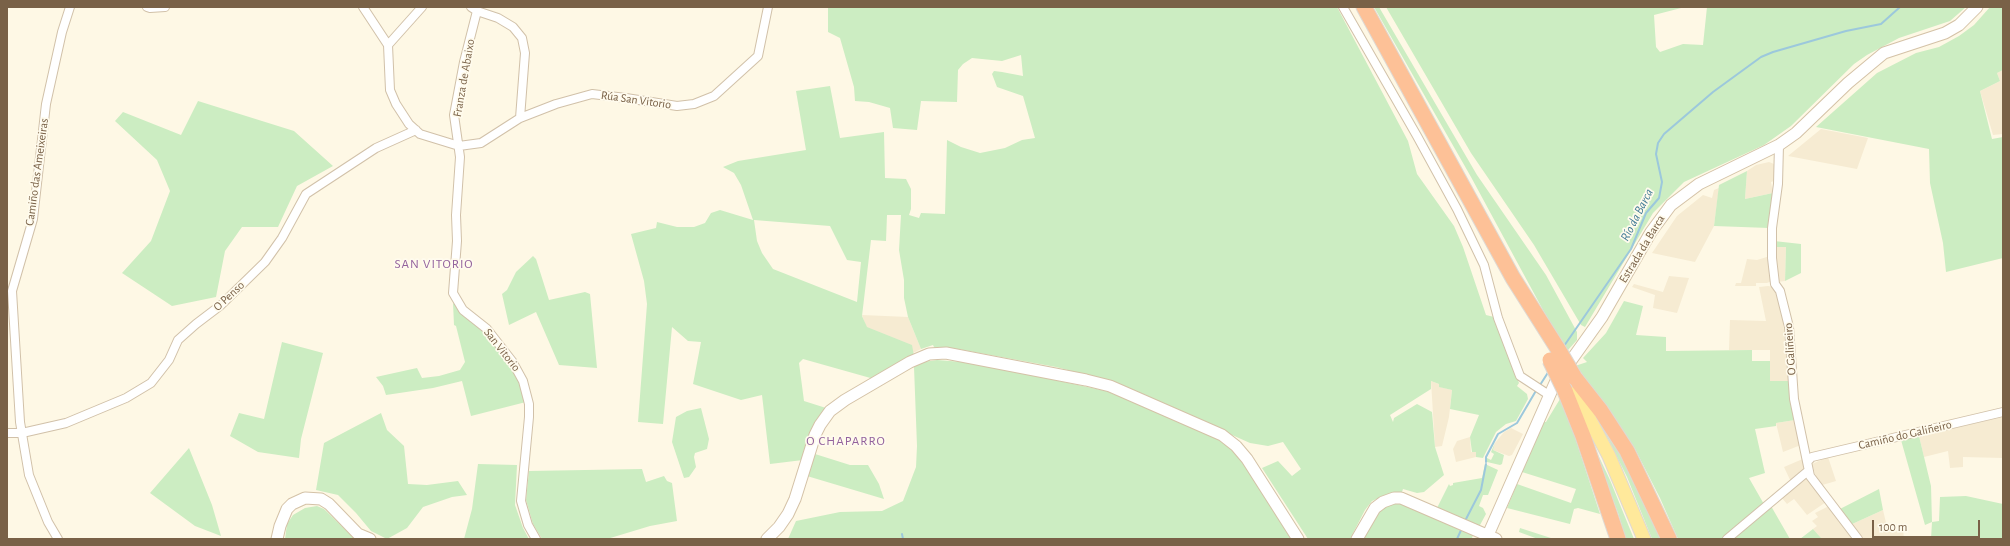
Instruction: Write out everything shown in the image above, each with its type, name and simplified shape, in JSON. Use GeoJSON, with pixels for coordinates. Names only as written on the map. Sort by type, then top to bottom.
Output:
{"type":"FeatureCollection","features":[{"type":"Feature","properties":{"kind":"highway"},"geometry":{"type":"LineString","coordinates":[[1364,7],[1570,384],[1590,457],[1618,539]]}},
{"type":"Feature","properties":{"kind":"highway"},"geometry":{"type":"LineString","coordinates":[[1570,384],[1601,411],[1627,451],[1669,539]]}},
{"type":"Feature","properties":{"kind":"main road"},"geometry":{"type":"LineString","coordinates":[[1570,384],[1615,469],[1644,539]]}},
{"type":"Feature","properties":{"kind":"street","name":"Camiño das Ameixeiras"},"geometry":{"type":"LineString","coordinates":[[58,539],[48,522],[30,475],[22,433],[12,291],[33,219],[46,104],[62,32],[70,7]]}},
{"type":"Feature","properties":{"kind":"street"},"geometry":{"type":"LineString","coordinates":[[147,7],[165,7]]}},
{"type":"Feature","properties":{"kind":"street"},"geometry":{"type":"LineString","coordinates":[[363,7],[388,45],[390,90],[396,104],[409,124],[420,134],[459,146]]}},
{"type":"Feature","properties":{"kind":"street"},"geometry":{"type":"LineString","coordinates":[[388,45],[422,7]]}},
{"type":"Feature","properties":{"kind":"street","name":"Rúa San Vitorio"},"geometry":{"type":"LineString","coordinates":[[459,146],[480,143],[520,118],[556,104],[592,94],[677,106],[694,104],[714,96],[758,56],[768,7]]}},
{"type":"Feature","properties":{"kind":"street"},"geometry":{"type":"LineString","coordinates":[[1343,7],[1417,136],[1480,258],[1498,318],[1520,376],[1549,394]]}},
{"type":"Feature","properties":{"kind":"street","name":"Estrada da Barca"},"geometry":{"type":"LineString","coordinates":[[1492,537],[1549,394],[1602,317],[1651,232],[1671,205],[1699,184],[1779,145],[1796,133],[1848,83],[1884,53],[1945,33],[1958,24],[1977,7]]}},
{"type":"Feature","properties":{"kind":"street","name":"Franza de Abaixo"},"geometry":{"type":"LineString","coordinates":[[459,146],[454,115],[474,9],[498,18],[512,27],[522,38],[525,53],[520,118]]}},
{"type":"Feature","properties":{"kind":"street","name":"O Penso"},"geometry":{"type":"LineString","coordinates":[[7,433],[22,433],[66,423],[126,398],[151,383],[169,360],[178,340],[221,305],[265,262],[282,238],[306,194],[376,148],[416,130]]}},
{"type":"Feature","properties":{"kind":"street","name":"O Galiñeiro"},"geometry":{"type":"LineString","coordinates":[[1779,145],[1778,184],[1772,228],[1772,258],[1775,284],[1780,291],[1789,326],[1794,399],[1808,461],[1808,471]]}},
{"type":"Feature","properties":{"kind":"street","name":"San Vitorio"},"geometry":{"type":"LineString","coordinates":[[459,146],[456,215],[457,241],[453,293],[463,310],[487,329],[512,361],[523,381],[529,404],[529,417],[521,501],[528,525],[536,539]]}},
{"type":"Feature","properties":{"kind":"street"},"geometry":{"type":"LineString","coordinates":[[767,539],[779,527],[788,514],[795,499],[815,435],[830,411],[845,400],[910,362],[929,354],[946,353],[1110,386],[1222,435],[1236,446],[1247,458],[1298,539]]}},
{"type":"Feature","properties":{"kind":"street","name":"Camiño do Galiñeiro"},"geometry":{"type":"LineString","coordinates":[[1808,461],[1812,457],[2003,412]]}},
{"type":"Feature","properties":{"kind":"street"},"geometry":{"type":"LineString","coordinates":[[1727,539],[1808,471],[1817,487],[1858,539]]}},
{"type":"Feature","properties":{"kind":"street"},"geometry":{"type":"LineString","coordinates":[[278,539],[281,521],[287,509],[292,504],[305,498],[321,499],[329,504],[358,534],[370,539]]}},
{"type":"Feature","properties":{"kind":"street"},"geometry":{"type":"LineString","coordinates":[[1357,539],[1375,508],[1383,502],[1394,498],[1401,498],[1492,537]]}},
{"type":"Feature","properties":{"kind":"shaded area"},"geometry":{"type":"Polygon","coordinates":[[[2003,70],[2003,134],[1993,135],[1980,91],[2000,81],[1997,73],[2003,70]]]}},
{"type":"Feature","properties":{"kind":"shaded area"},"geometry":{"type":"Polygon","coordinates":[[[1821,129],[1868,138],[1857,169],[1788,156],[1821,129]]]}},
{"type":"Feature","properties":{"kind":"shaded area"},"geometry":{"type":"Polygon","coordinates":[[[1769,162],[1774,164],[1774,181],[1771,182],[1773,193],[1745,199],[1747,171],[1756,165],[1769,162]]]}},
{"type":"Feature","properties":{"kind":"shaded area"},"geometry":{"type":"Polygon","coordinates":[[[1719,188],[1714,226],[1695,262],[1652,253],[1677,216],[1703,195],[1712,198],[1714,190],[1719,188]]]}},
{"type":"Feature","properties":{"kind":"shaded area"},"geometry":{"type":"Polygon","coordinates":[[[1773,247],[1786,247],[1785,281],[1777,282],[1773,247]]]}},
{"type":"Feature","properties":{"kind":"shaded area"},"geometry":{"type":"Polygon","coordinates":[[[1770,256],[1772,281],[1767,283],[1756,283],[1756,286],[1735,286],[1736,283],[1741,283],[1747,259],[1757,260],[1770,256]]]}},
{"type":"Feature","properties":{"kind":"shaded area"},"geometry":{"type":"Polygon","coordinates":[[[1669,276],[1689,278],[1677,313],[1653,308],[1655,295],[1632,287],[1634,284],[1663,292],[1669,276]]]}},
{"type":"Feature","properties":{"kind":"shaded area"},"geometry":{"type":"Polygon","coordinates":[[[1759,287],[1774,287],[1779,299],[1778,303],[1781,302],[1786,350],[1788,350],[1790,381],[1770,381],[1770,350],[1729,350],[1730,320],[1766,321],[1759,287]]]}},
{"type":"Feature","properties":{"kind":"shaded area"},"geometry":{"type":"Polygon","coordinates":[[[862,315],[908,317],[921,349],[913,353],[911,345],[866,327],[862,315]]]}},
{"type":"Feature","properties":{"kind":"shaded area"},"geometry":{"type":"Polygon","coordinates":[[[1431,381],[1439,384],[1440,387],[1452,390],[1449,417],[1442,446],[1435,447],[1431,381]]]}},
{"type":"Feature","properties":{"kind":"shaded area"},"geometry":{"type":"Polygon","coordinates":[[[2003,417],[2003,458],[1963,457],[1963,467],[1950,468],[1948,451],[1924,457],[1919,436],[2003,417]]]}},
{"type":"Feature","properties":{"kind":"shaded area"},"geometry":{"type":"Polygon","coordinates":[[[1795,420],[1801,445],[1783,452],[1776,423],[1795,420]]]}},
{"type":"Feature","properties":{"kind":"shaded area"},"geometry":{"type":"Polygon","coordinates":[[[1511,428],[1523,434],[1512,455],[1509,456],[1493,450],[1495,443],[1504,432],[1511,428]]]}},
{"type":"Feature","properties":{"kind":"shaded area"},"geometry":{"type":"Polygon","coordinates":[[[1470,437],[1471,452],[1476,452],[1476,457],[1456,462],[1453,449],[1457,441],[1470,437]]]}},
{"type":"Feature","properties":{"kind":"shaded area"},"geometry":{"type":"Polygon","coordinates":[[[1828,457],[1836,481],[1819,486],[1812,464],[1828,457]]]}},
{"type":"Feature","properties":{"kind":"shaded area"},"geometry":{"type":"Polygon","coordinates":[[[1805,458],[1803,470],[1791,482],[1784,467],[1805,458]]]}},
{"type":"Feature","properties":{"kind":"shaded area"},"geometry":{"type":"Polygon","coordinates":[[[1806,476],[1826,502],[1807,515],[1794,499],[1787,504],[1781,497],[1806,476]]]}},
{"type":"Feature","properties":{"kind":"shaded area"},"geometry":{"type":"Polygon","coordinates":[[[1829,506],[1855,539],[1822,539],[1813,529],[1817,526],[1812,521],[1818,517],[1815,513],[1829,506]]]}},
{"type":"Feature","properties":{"kind":"shaded area"},"geometry":{"type":"Polygon","coordinates":[[[1883,510],[1888,531],[1892,533],[1903,529],[1904,539],[1864,539],[1858,531],[1855,533],[1850,525],[1883,510]]]}},
{"type":"Feature","properties":{"kind":"green space"},"geometry":{"type":"Polygon","coordinates":[[[828,7],[1337,7],[1408,141],[1417,174],[1454,226],[1463,247],[1486,315],[1494,317],[1519,383],[1517,386],[1527,394],[1528,399],[1516,421],[1506,424],[1496,432],[1483,458],[1476,457],[1476,452],[1472,452],[1470,437],[1479,415],[1450,409],[1452,390],[1439,387],[1439,384],[1431,381],[1431,389],[1390,415],[1393,422],[1394,418],[1417,404],[1432,412],[1435,447],[1444,475],[1424,492],[1417,493],[1403,489],[1401,495],[1381,497],[1372,501],[1365,510],[1350,539],[1308,539],[1262,468],[1278,461],[1292,476],[1301,469],[1283,442],[1268,446],[1250,443],[1111,381],[1056,367],[952,348],[935,349],[933,345],[921,349],[908,317],[904,298],[904,280],[899,250],[901,215],[887,215],[886,241],[871,240],[862,316],[867,327],[912,345],[914,356],[874,379],[803,359],[799,363],[804,401],[826,408],[811,438],[807,438],[803,460],[770,464],[762,395],[741,400],[693,384],[701,342],[688,341],[672,327],[663,424],[638,422],[647,304],[644,281],[631,234],[656,228],[657,222],[677,227],[694,227],[705,223],[711,213],[720,210],[753,220],[741,185],[734,173],[723,167],[738,161],[806,150],[796,91],[830,86],[840,138],[884,132],[885,178],[906,179],[911,189],[911,209],[909,215],[919,218],[921,213],[945,214],[947,140],[961,147],[980,153],[1005,148],[1022,140],[1035,138],[1023,96],[997,87],[992,74],[994,71],[1023,76],[1021,55],[1002,61],[972,58],[963,64],[958,70],[957,102],[921,101],[917,130],[893,128],[890,108],[869,102],[855,101],[854,87],[840,38],[828,32],[828,7]],[[754,220],[757,241],[762,253],[773,269],[857,302],[861,262],[847,260],[830,226],[754,220]]]}},
{"type":"Feature","properties":{"kind":"green space"},"geometry":{"type":"Polygon","coordinates":[[[1374,7],[1379,7],[1477,175],[1546,275],[1577,332],[1577,340],[1568,350],[1566,350],[1562,345],[1471,177],[1374,7]]]}},
{"type":"Feature","properties":{"kind":"green space"},"geometry":{"type":"Polygon","coordinates":[[[1386,7],[1685,7],[1654,15],[1656,47],[1660,52],[1683,44],[1703,45],[1707,7],[1966,7],[1950,21],[1899,38],[1867,55],[1854,64],[1791,126],[1764,145],[1684,182],[1653,213],[1585,327],[1581,325],[1534,245],[1471,153],[1386,7]]]}},
{"type":"Feature","properties":{"kind":"green space"},"geometry":{"type":"Polygon","coordinates":[[[1990,7],[2003,7],[2003,70],[1997,73],[2000,81],[1980,91],[1992,139],[2003,137],[2003,258],[1946,272],[1943,243],[1930,183],[1929,149],[1816,127],[1877,73],[1916,53],[1939,47],[1959,36],[1974,25],[1990,7]]]}},
{"type":"Feature","properties":{"kind":"green space"},"geometry":{"type":"Polygon","coordinates":[[[198,101],[294,131],[333,166],[297,186],[278,227],[242,227],[225,251],[216,297],[172,306],[122,273],[151,241],[170,191],[157,160],[115,121],[123,112],[181,135],[198,101]]]}},
{"type":"Feature","properties":{"kind":"green space"},"geometry":{"type":"Polygon","coordinates":[[[1747,171],[1745,199],[1773,193],[1769,228],[1714,226],[1719,185],[1747,171]]]}},
{"type":"Feature","properties":{"kind":"green space"},"geometry":{"type":"Polygon","coordinates":[[[1774,241],[1801,244],[1801,273],[1785,281],[1786,247],[1773,247],[1774,241]]]}},
{"type":"Feature","properties":{"kind":"green space"},"geometry":{"type":"Polygon","coordinates":[[[533,256],[536,259],[549,300],[585,292],[590,294],[597,368],[559,365],[536,312],[509,325],[502,294],[507,290],[516,272],[533,256]]]}},
{"type":"Feature","properties":{"kind":"green space"},"geometry":{"type":"Polygon","coordinates":[[[1624,301],[1643,306],[1636,335],[1666,337],[1666,351],[1752,350],[1752,361],[1770,361],[1770,381],[1790,381],[1795,420],[1776,423],[1776,426],[1755,429],[1765,473],[1749,478],[1765,506],[1724,539],[1678,539],[1660,498],[1634,447],[1575,366],[1587,362],[1583,358],[1606,333],[1624,301]]]}},
{"type":"Feature","properties":{"kind":"green space"},"geometry":{"type":"Polygon","coordinates":[[[453,303],[491,338],[518,375],[526,402],[471,416],[462,381],[433,388],[386,395],[383,386],[376,377],[417,368],[422,378],[439,376],[460,370],[465,362],[456,326],[454,325],[453,303]]]}},
{"type":"Feature","properties":{"kind":"green space"},"geometry":{"type":"Polygon","coordinates":[[[282,342],[323,353],[301,439],[299,458],[258,452],[230,436],[239,413],[264,419],[282,342]]]}},
{"type":"Feature","properties":{"kind":"green space"},"geometry":{"type":"Polygon","coordinates":[[[937,360],[975,363],[1106,391],[1207,432],[1229,447],[1244,463],[1294,539],[788,539],[796,521],[840,512],[882,511],[903,501],[916,467],[917,446],[914,367],[923,362],[937,360]]]}},
{"type":"Feature","properties":{"kind":"green space"},"geometry":{"type":"Polygon","coordinates":[[[1560,399],[1571,425],[1600,514],[1578,508],[1574,509],[1570,524],[1507,508],[1517,484],[1571,503],[1576,489],[1522,472],[1543,422],[1546,422],[1560,399]]]}},
{"type":"Feature","properties":{"kind":"green space"},"geometry":{"type":"Polygon","coordinates":[[[701,408],[709,439],[707,449],[695,453],[694,457],[696,467],[689,477],[684,478],[672,442],[676,417],[687,411],[701,408]]]}},
{"type":"Feature","properties":{"kind":"green space"},"geometry":{"type":"Polygon","coordinates":[[[1594,411],[1617,446],[1662,539],[1652,539],[1627,477],[1594,411]]]}},
{"type":"Feature","properties":{"kind":"green space"},"geometry":{"type":"Polygon","coordinates":[[[381,413],[387,430],[404,446],[408,484],[427,485],[458,481],[467,495],[452,497],[423,507],[407,528],[387,539],[371,531],[338,495],[316,490],[324,443],[381,413]]]}},
{"type":"Feature","properties":{"kind":"green space"},"geometry":{"type":"Polygon","coordinates":[[[1583,423],[1610,480],[1634,539],[1626,539],[1618,513],[1583,423]]]}},
{"type":"Feature","properties":{"kind":"green space"},"geometry":{"type":"Polygon","coordinates":[[[1919,436],[1931,486],[1932,522],[1925,525],[1901,440],[1919,436]]]}},
{"type":"Feature","properties":{"kind":"green space"},"geometry":{"type":"Polygon","coordinates":[[[1495,443],[1493,450],[1504,455],[1502,464],[1500,465],[1487,462],[1487,458],[1491,460],[1494,454],[1491,452],[1495,443]]]}},
{"type":"Feature","properties":{"kind":"green space"},"geometry":{"type":"Polygon","coordinates":[[[189,448],[212,505],[221,536],[195,526],[150,493],[189,448]]]}},
{"type":"Feature","properties":{"kind":"green space"},"geometry":{"type":"Polygon","coordinates":[[[815,454],[850,465],[868,465],[879,484],[884,499],[807,476],[815,454]]]}},
{"type":"Feature","properties":{"kind":"green space"},"geometry":{"type":"Polygon","coordinates":[[[478,464],[517,465],[515,505],[523,528],[529,539],[464,539],[472,509],[478,464]]]}},
{"type":"Feature","properties":{"kind":"green space"},"geometry":{"type":"Polygon","coordinates":[[[1485,464],[1498,470],[1488,495],[1483,495],[1479,506],[1483,508],[1486,514],[1480,525],[1476,526],[1437,508],[1449,484],[1450,486],[1453,485],[1453,483],[1482,478],[1485,464]]]}},
{"type":"Feature","properties":{"kind":"green space"},"geometry":{"type":"Polygon","coordinates":[[[642,469],[646,482],[664,476],[667,481],[672,483],[677,521],[650,526],[607,539],[542,539],[533,524],[526,500],[529,471],[642,469]]]}},
{"type":"Feature","properties":{"kind":"green space"},"geometry":{"type":"Polygon","coordinates":[[[1879,489],[1883,510],[1850,525],[1838,510],[1879,489]]]}},
{"type":"Feature","properties":{"kind":"green space"},"geometry":{"type":"Polygon","coordinates":[[[1966,496],[2003,504],[2003,539],[1931,539],[1932,522],[1939,521],[1940,497],[1966,496]]]}},
{"type":"Feature","properties":{"kind":"green space"},"geometry":{"type":"Polygon","coordinates":[[[1404,503],[1474,533],[1472,538],[1474,539],[1363,539],[1382,508],[1389,504],[1404,503]]]}},
{"type":"Feature","properties":{"kind":"green space"},"geometry":{"type":"Polygon","coordinates":[[[317,506],[324,509],[355,539],[285,539],[287,524],[293,515],[305,508],[317,506]]]}},
{"type":"Feature","properties":{"kind":"green space"},"geometry":{"type":"Polygon","coordinates":[[[1771,506],[1790,539],[1731,539],[1771,506]]]}},
{"type":"Feature","properties":{"kind":"green space"},"geometry":{"type":"Polygon","coordinates":[[[1520,528],[1554,539],[1538,539],[1519,532],[1520,528]]]}},
{"type":"Feature","properties":{"kind":"green space"},"geometry":{"type":"Polygon","coordinates":[[[1813,529],[1822,539],[1800,539],[1813,529]]]}},
{"type":"Feature","properties":{"kind":"waterway","name":"Río da Barca"},"geometry":{"type":"LineString","coordinates":[[1564,346],[1631,249],[1646,213],[1659,198],[1662,182],[1656,154],[1658,143],[1664,134],[1713,92],[1761,57],[1773,52],[1846,31],[1881,24],[1900,7]]}},
{"type":"Feature","properties":{"kind":"waterway","name":"Río da Barca"},"geometry":{"type":"LineString","coordinates":[[1540,385],[1549,371]]}},
{"type":"Feature","properties":{"kind":"waterway","name":"Río da Barca"},"geometry":{"type":"LineString","coordinates":[[1486,462],[1486,457],[1498,434],[1517,423],[1537,389]]}},
{"type":"Feature","properties":{"kind":"waterway","name":"Río da Barca"},"geometry":{"type":"LineString","coordinates":[[1465,521],[1481,490],[1486,464]]}},
{"type":"Feature","properties":{"kind":"waterway","name":"Río da Barca"},"geometry":{"type":"LineString","coordinates":[[1457,539],[1462,528]]}},
{"type":"Feature","properties":{"kind":"waterway"},"geometry":{"type":"LineString","coordinates":[[902,534],[903,539]]}},
{"type":"Feature","properties":{"kind":"district","name":"SAN VITORIO"},"geometry":{"type":"Point","coordinates":[434,264]}},
{"type":"Feature","properties":{"kind":"district","name":"O CHAPARRO"},"geometry":{"type":"Point","coordinates":[846,441]}}]}
